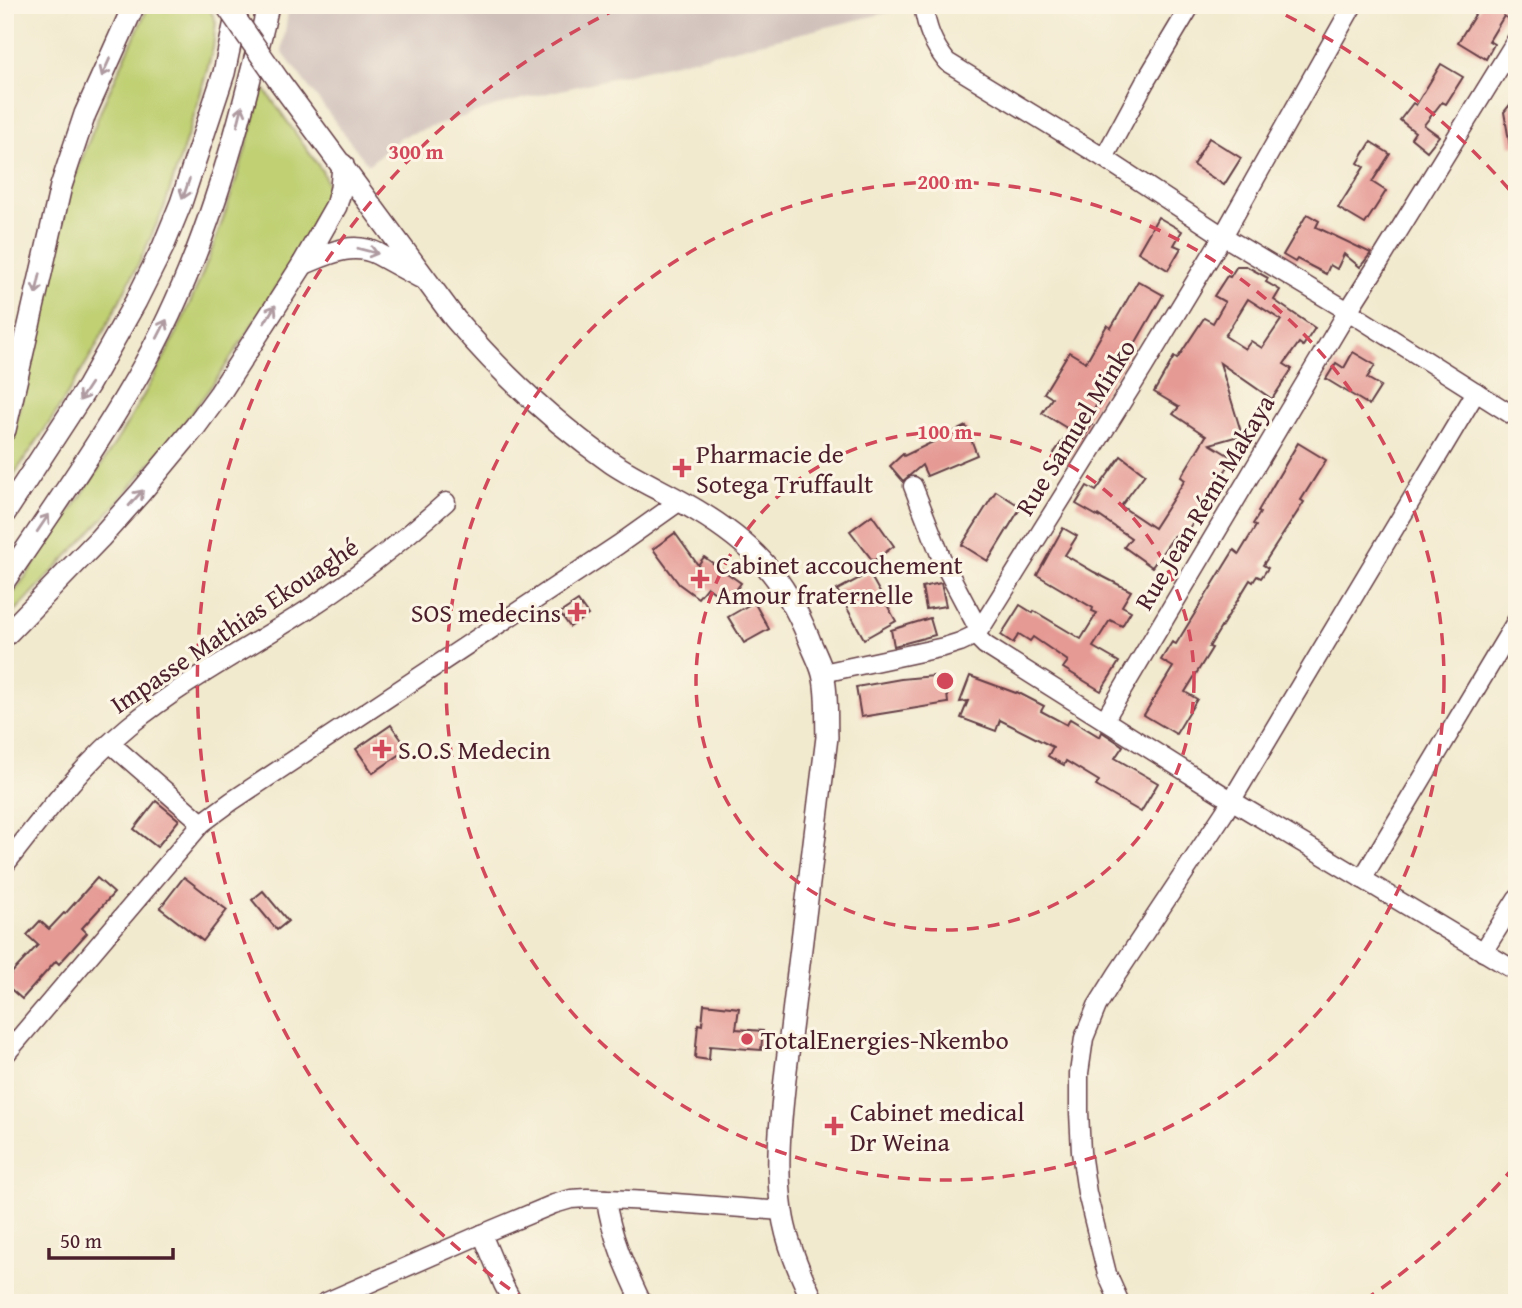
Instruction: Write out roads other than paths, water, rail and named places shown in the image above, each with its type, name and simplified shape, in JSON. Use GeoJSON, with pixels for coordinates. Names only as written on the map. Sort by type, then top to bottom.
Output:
{"type":"FeatureCollection","features":[{"type":"Feature","properties":{"kind":"main road"},"geometry":{"type":"LineString","coordinates":[[5,430],[61,186],[85,114],[134,5]]}},
{"type":"Feature","properties":{"kind":"main road"},"geometry":{"type":"LineString","coordinates":[[226,5],[455,319],[478,346],[584,443],[615,465],[722,527],[743,544],[771,571],[800,616],[823,673],[827,737],[780,1123],[779,1159],[782,1211],[794,1256],[814,1303]]}},
{"type":"Feature","properties":{"kind":"main road"},"geometry":{"type":"LineString","coordinates":[[5,513],[88,386],[131,312],[163,247],[181,203],[224,73],[238,5]]}},
{"type":"Feature","properties":{"kind":"main road"},"geometry":{"type":"LineString","coordinates":[[5,580],[88,457],[166,323],[202,236],[227,163],[268,5]]}},
{"type":"Feature","properties":{"kind":"main road"},"geometry":{"type":"LineString","coordinates":[[5,636],[141,492],[220,393],[303,264],[336,206],[343,165]]}},
{"type":"Feature","properties":{"kind":"main road"},"geometry":{"type":"LineString","coordinates":[[303,264],[333,251],[356,248],[371,250],[430,283]]}},
{"type":"Feature","properties":{"kind":"street"},"geometry":{"type":"LineString","coordinates":[[923,5],[926,25],[935,47],[947,62],[1104,158],[1223,236],[1352,305],[1517,418]]}},
{"type":"Feature","properties":{"kind":"street"},"geometry":{"type":"LineString","coordinates":[[1104,158],[1191,5]]}},
{"type":"Feature","properties":{"kind":"street","name":"Rue Samuel Minko"},"geometry":{"type":"LineString","coordinates":[[977,633],[1223,236],[1353,5]]}},
{"type":"Feature","properties":{"kind":"street"},"geometry":{"type":"LineString","coordinates":[[1352,305],[1517,39]]}},
{"type":"Feature","properties":{"kind":"street","name":"Rue Jean Rémi Makaya"},"geometry":{"type":"LineString","coordinates":[[1105,719],[1352,305]]}},
{"type":"Feature","properties":{"kind":"street"},"geometry":{"type":"LineString","coordinates":[[1121,1303],[1107,1274],[1087,1193],[1081,1152],[1079,1073],[1084,1038],[1097,1006],[1231,800],[1476,392]]}},
{"type":"Feature","properties":{"kind":"street"},"geometry":{"type":"LineString","coordinates":[[913,486],[943,562],[985,645],[1231,800],[1508,967]]}},
{"type":"Feature","properties":{"kind":"street"},"geometry":{"type":"LineString","coordinates":[[5,1055],[202,823],[680,501]]}},
{"type":"Feature","properties":{"kind":"street","name":"Impasse Mathias Ekouaghé"},"geometry":{"type":"LineString","coordinates":[[5,865],[64,791],[128,727],[167,698],[308,609],[412,532],[446,502]]}},
{"type":"Feature","properties":{"kind":"street"},"geometry":{"type":"LineString","coordinates":[[1362,879],[1517,620]]}},
{"type":"Feature","properties":{"kind":"street"},"geometry":{"type":"LineString","coordinates":[[823,673],[944,647],[977,633]]}},
{"type":"Feature","properties":{"kind":"street"},"geometry":{"type":"LineString","coordinates":[[110,743],[202,823]]}},
{"type":"Feature","properties":{"kind":"street"},"geometry":{"type":"LineString","coordinates":[[1483,952],[1517,898]]}},
{"type":"Feature","properties":{"kind":"street"},"geometry":{"type":"LineString","coordinates":[[324,1303],[482,1234],[571,1199],[782,1211]]}},
{"type":"Feature","properties":{"kind":"street"},"geometry":{"type":"LineString","coordinates":[[606,1199],[617,1248],[642,1303]]}},
{"type":"Feature","properties":{"kind":"street"},"geometry":{"type":"LineString","coordinates":[[482,1234],[513,1303]]}},
{"type":"Feature","properties":{"kind":"place","name":"Pharmacie de Sotega Truffault"},"geometry":{"type":"Point","coordinates":[682,468]}},
{"type":"Feature","properties":{"kind":"place","name":"Cabinet accouchement Amour fraternelle"},"geometry":{"type":"Point","coordinates":[700,579]}},
{"type":"Feature","properties":{"kind":"place","name":"SOS medecins"},"geometry":{"type":"Point","coordinates":[577,612]}},
{"type":"Feature","properties":{"kind":"place","name":"S.O.S Medecin"},"geometry":{"type":"Point","coordinates":[382,749]}},
{"type":"Feature","properties":{"kind":"place","name":"TotalEnergies-Nkembo"},"geometry":{"type":"Point","coordinates":[747,1039]}},
{"type":"Feature","properties":{"kind":"place","name":"Cabinet medical Dr Weina"},"geometry":{"type":"Point","coordinates":[834,1126]}}]}
